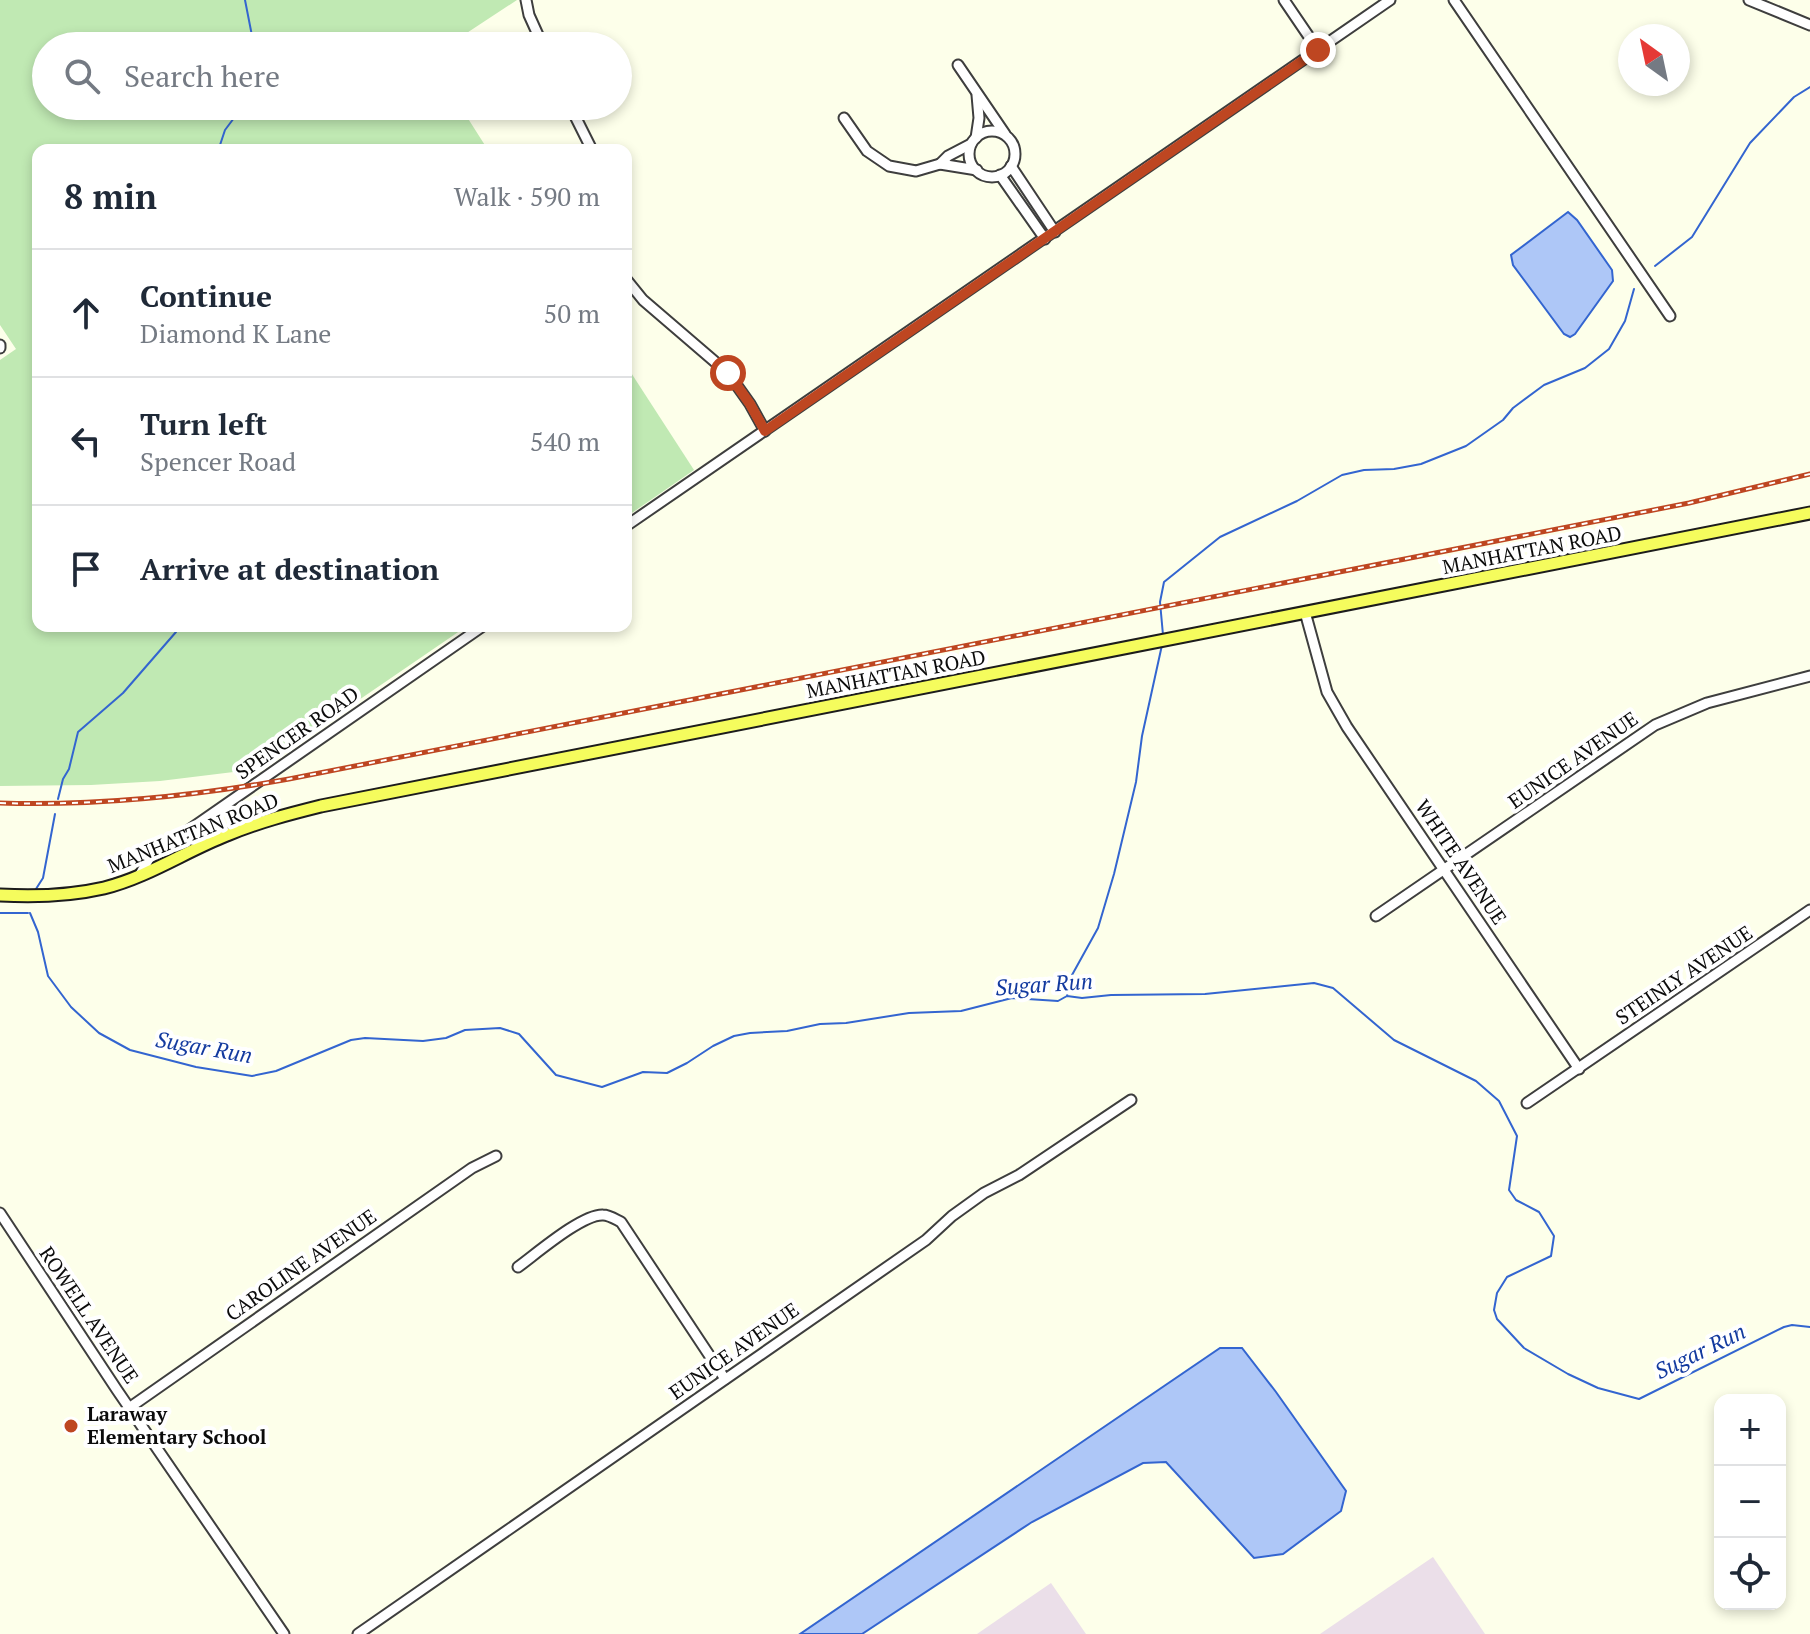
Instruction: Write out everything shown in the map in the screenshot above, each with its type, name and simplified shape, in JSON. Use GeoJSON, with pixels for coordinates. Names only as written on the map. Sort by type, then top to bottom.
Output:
{"type":"FeatureCollection","features":[{"type":"Feature","properties":{"kind":"main road","name":"MANHATTAN ROAD"},"geometry":{"type":"LineString","coordinates":[[0,895],[31,896],[106,887],[139,876],[226,835],[270,819],[321,806],[1810,513]]}},
{"type":"Feature","properties":{"kind":"street"},"geometry":{"type":"LineString","coordinates":[[526,0],[537,32]]}},
{"type":"Feature","properties":{"kind":"street"},"geometry":{"type":"LineString","coordinates":[[1284,0],[1318,50]]}},
{"type":"Feature","properties":{"kind":"street"},"geometry":{"type":"LineString","coordinates":[[632,522],[1390,0]]}},
{"type":"Feature","properties":{"kind":"street"},"geometry":{"type":"LineString","coordinates":[[1454,0],[1670,316]]}},
{"type":"Feature","properties":{"kind":"street"},"geometry":{"type":"LineString","coordinates":[[1749,0],[1810,25]]}},
{"type":"Feature","properties":{"kind":"street"},"geometry":{"type":"LineString","coordinates":[[844,118],[867,151],[889,166],[916,171],[940,164],[977,170],[989,176],[1000,175],[1011,166],[1014,147],[958,65]]}},
{"type":"Feature","properties":{"kind":"street"},"geometry":{"type":"LineString","coordinates":[[976,92],[979,118],[970,158],[977,170]]}},
{"type":"Feature","properties":{"kind":"street"},"geometry":{"type":"LineString","coordinates":[[577,120],[589,144]]}},
{"type":"Feature","properties":{"kind":"street"},"geometry":{"type":"LineString","coordinates":[[940,164],[990,131],[1005,134]]}},
{"type":"Feature","properties":{"kind":"street"},"geometry":{"type":"LineString","coordinates":[[1011,166],[1055,232]]}},
{"type":"Feature","properties":{"kind":"street"},"geometry":{"type":"LineString","coordinates":[[1000,175],[1045,239]]}},
{"type":"Feature","properties":{"kind":"street"},"geometry":{"type":"LineString","coordinates":[[632,286],[643,300],[728,373],[765,431]]}},
{"type":"Feature","properties":{"kind":"street","name":"WHITE AVENUE"},"geometry":{"type":"LineString","coordinates":[[1305,612],[1327,692],[1347,727],[1579,1069]]}},
{"type":"Feature","properties":{"kind":"street","name":"SPENCER ROAD"},"geometry":{"type":"LineString","coordinates":[[139,876],[150,857],[474,632]]}},
{"type":"Feature","properties":{"kind":"street","name":"EUNICE AVENUE"},"geometry":{"type":"LineString","coordinates":[[1376,916],[1655,725],[1707,703],[1810,676]]}},
{"type":"Feature","properties":{"kind":"street","name":"STEINLY AVENUE"},"geometry":{"type":"LineString","coordinates":[[1579,1069],[1810,910]]}},
{"type":"Feature","properties":{"kind":"street"},"geometry":{"type":"LineString","coordinates":[[1527,1103],[1579,1069]]}},
{"type":"Feature","properties":{"kind":"street","name":"EUNICE AVENUE"},"geometry":{"type":"LineString","coordinates":[[358,1634],[926,1240],[984,1193],[1019,1175],[1131,1100]]}},
{"type":"Feature","properties":{"kind":"street","name":"CAROLINE AVENUE"},"geometry":{"type":"LineString","coordinates":[[129,1408],[472,1168],[496,1156]]}},
{"type":"Feature","properties":{"kind":"street","name":"ROWELL AVENUE"},"geometry":{"type":"LineString","coordinates":[[0,1213],[284,1634]]}},
{"type":"Feature","properties":{"kind":"street"},"geometry":{"type":"LineString","coordinates":[[518,1267],[584,1221],[604,1215],[621,1222],[725,1379]]}},
{"type":"Feature","properties":{"kind":"street"},"geometry":{"type":"LineString","coordinates":[[0,1238],[12,1231]]}},
{"type":"Feature","properties":{"kind":"shaded area"},"geometry":{"type":"Polygon","coordinates":[[[1433,1557],[1485,1634],[1320,1634],[1433,1557]]]}},
{"type":"Feature","properties":{"kind":"shaded area"},"geometry":{"type":"Polygon","coordinates":[[[1051,1583],[1086,1634],[977,1634],[1051,1583]]]}},
{"type":"Feature","properties":{"kind":"green space"},"geometry":{"type":"Polygon","coordinates":[[[0,0],[517,0],[468,32],[32,32],[32,120],[469,120],[484,144],[32,144],[32,632],[458,632],[258,769],[160,781],[0,786],[0,360],[16,349],[0,325],[0,0]]]}},
{"type":"Feature","properties":{"kind":"green space"},"geometry":{"type":"Polygon","coordinates":[[[632,374],[694,470],[632,513],[632,374]]]}},
{"type":"Feature","properties":{"kind":"water"},"geometry":{"type":"Polygon","coordinates":[[[1568,212],[1612,270],[1613,281],[1570,337],[1564,334],[1513,265],[1511,255],[1568,212]]]}},
{"type":"Feature","properties":{"kind":"water"},"geometry":{"type":"Polygon","coordinates":[[[1220,1348],[1242,1348],[1346,1491],[1341,1511],[1283,1554],[1254,1558],[1166,1462],[1143,1463],[1032,1522],[862,1634],[800,1634],[1220,1348]]]}},
{"type":"Feature","properties":{"kind":"waterway"},"geometry":{"type":"LineString","coordinates":[[245,0],[251,32]]}},
{"type":"Feature","properties":{"kind":"waterway"},"geometry":{"type":"LineString","coordinates":[[1655,266],[1692,237],[1750,143],[1794,97],[1810,87]]}},
{"type":"Feature","properties":{"kind":"waterway"},"geometry":{"type":"LineString","coordinates":[[220,144],[232,120]]}},
{"type":"Feature","properties":{"kind":"waterway"},"geometry":{"type":"LineString","coordinates":[[1163,635],[1160,602],[1164,582],[1220,537],[1297,501],[1342,475],[1421,464],[1466,446],[1544,385],[1585,368],[1609,349],[1625,321],[1634,289]]}},
{"type":"Feature","properties":{"kind":"waterway"},"geometry":{"type":"LineString","coordinates":[[58,799],[78,732],[123,693],[176,632]]}},
{"type":"Feature","properties":{"kind":"waterway"},"geometry":{"type":"LineString","coordinates":[[1067,995],[1072,975],[1098,928],[1114,874],[1136,782],[1142,736],[1162,645]]}},
{"type":"Feature","properties":{"kind":"waterway"},"geometry":{"type":"LineString","coordinates":[[34,892],[43,878],[55,814]]}},
{"type":"Feature","properties":{"kind":"waterway","name":"Sugar Run"},"geometry":{"type":"LineString","coordinates":[[0,913],[28,913]]}},
{"type":"Feature","properties":{"kind":"waterway","name":"Sugar Run"},"geometry":{"type":"LineString","coordinates":[[30,913],[38,932],[48,976],[71,1007],[99,1033],[130,1050],[196,1067],[252,1076],[276,1071],[351,1040],[423,1041],[446,1038],[465,1030],[500,1028],[519,1034],[556,1075],[602,1087],[643,1072],[667,1073],[713,1046],[734,1036],[750,1033],[787,1031],[909,1013],[961,1011],[1012,998],[1058,1001],[1067,996],[1205,994],[1314,983],[1333,988],[1394,1040],[1476,1081],[1499,1101],[1517,1136],[1509,1190],[1516,1200],[1539,1212],[1554,1236],[1551,1256],[1507,1277],[1497,1293],[1494,1310],[1497,1319],[1524,1348],[1598,1388],[1639,1399],[1784,1327],[1810,1327]]}},
{"type":"Feature","properties":{"kind":"railway"},"geometry":{"type":"LineString","coordinates":[[0,803],[73,803],[145,798],[289,779],[1689,503],[1810,474]]}},
{"type":"Feature","properties":{"kind":"place","name":"Laraway Elementary School"},"geometry":{"type":"Point","coordinates":[71,1426]}},
{"type":"Feature","properties":{"kind":"route"},"geometry":{"type":"LineString","coordinates":[[728,373],[765,431],[1318,50]]}}]}
